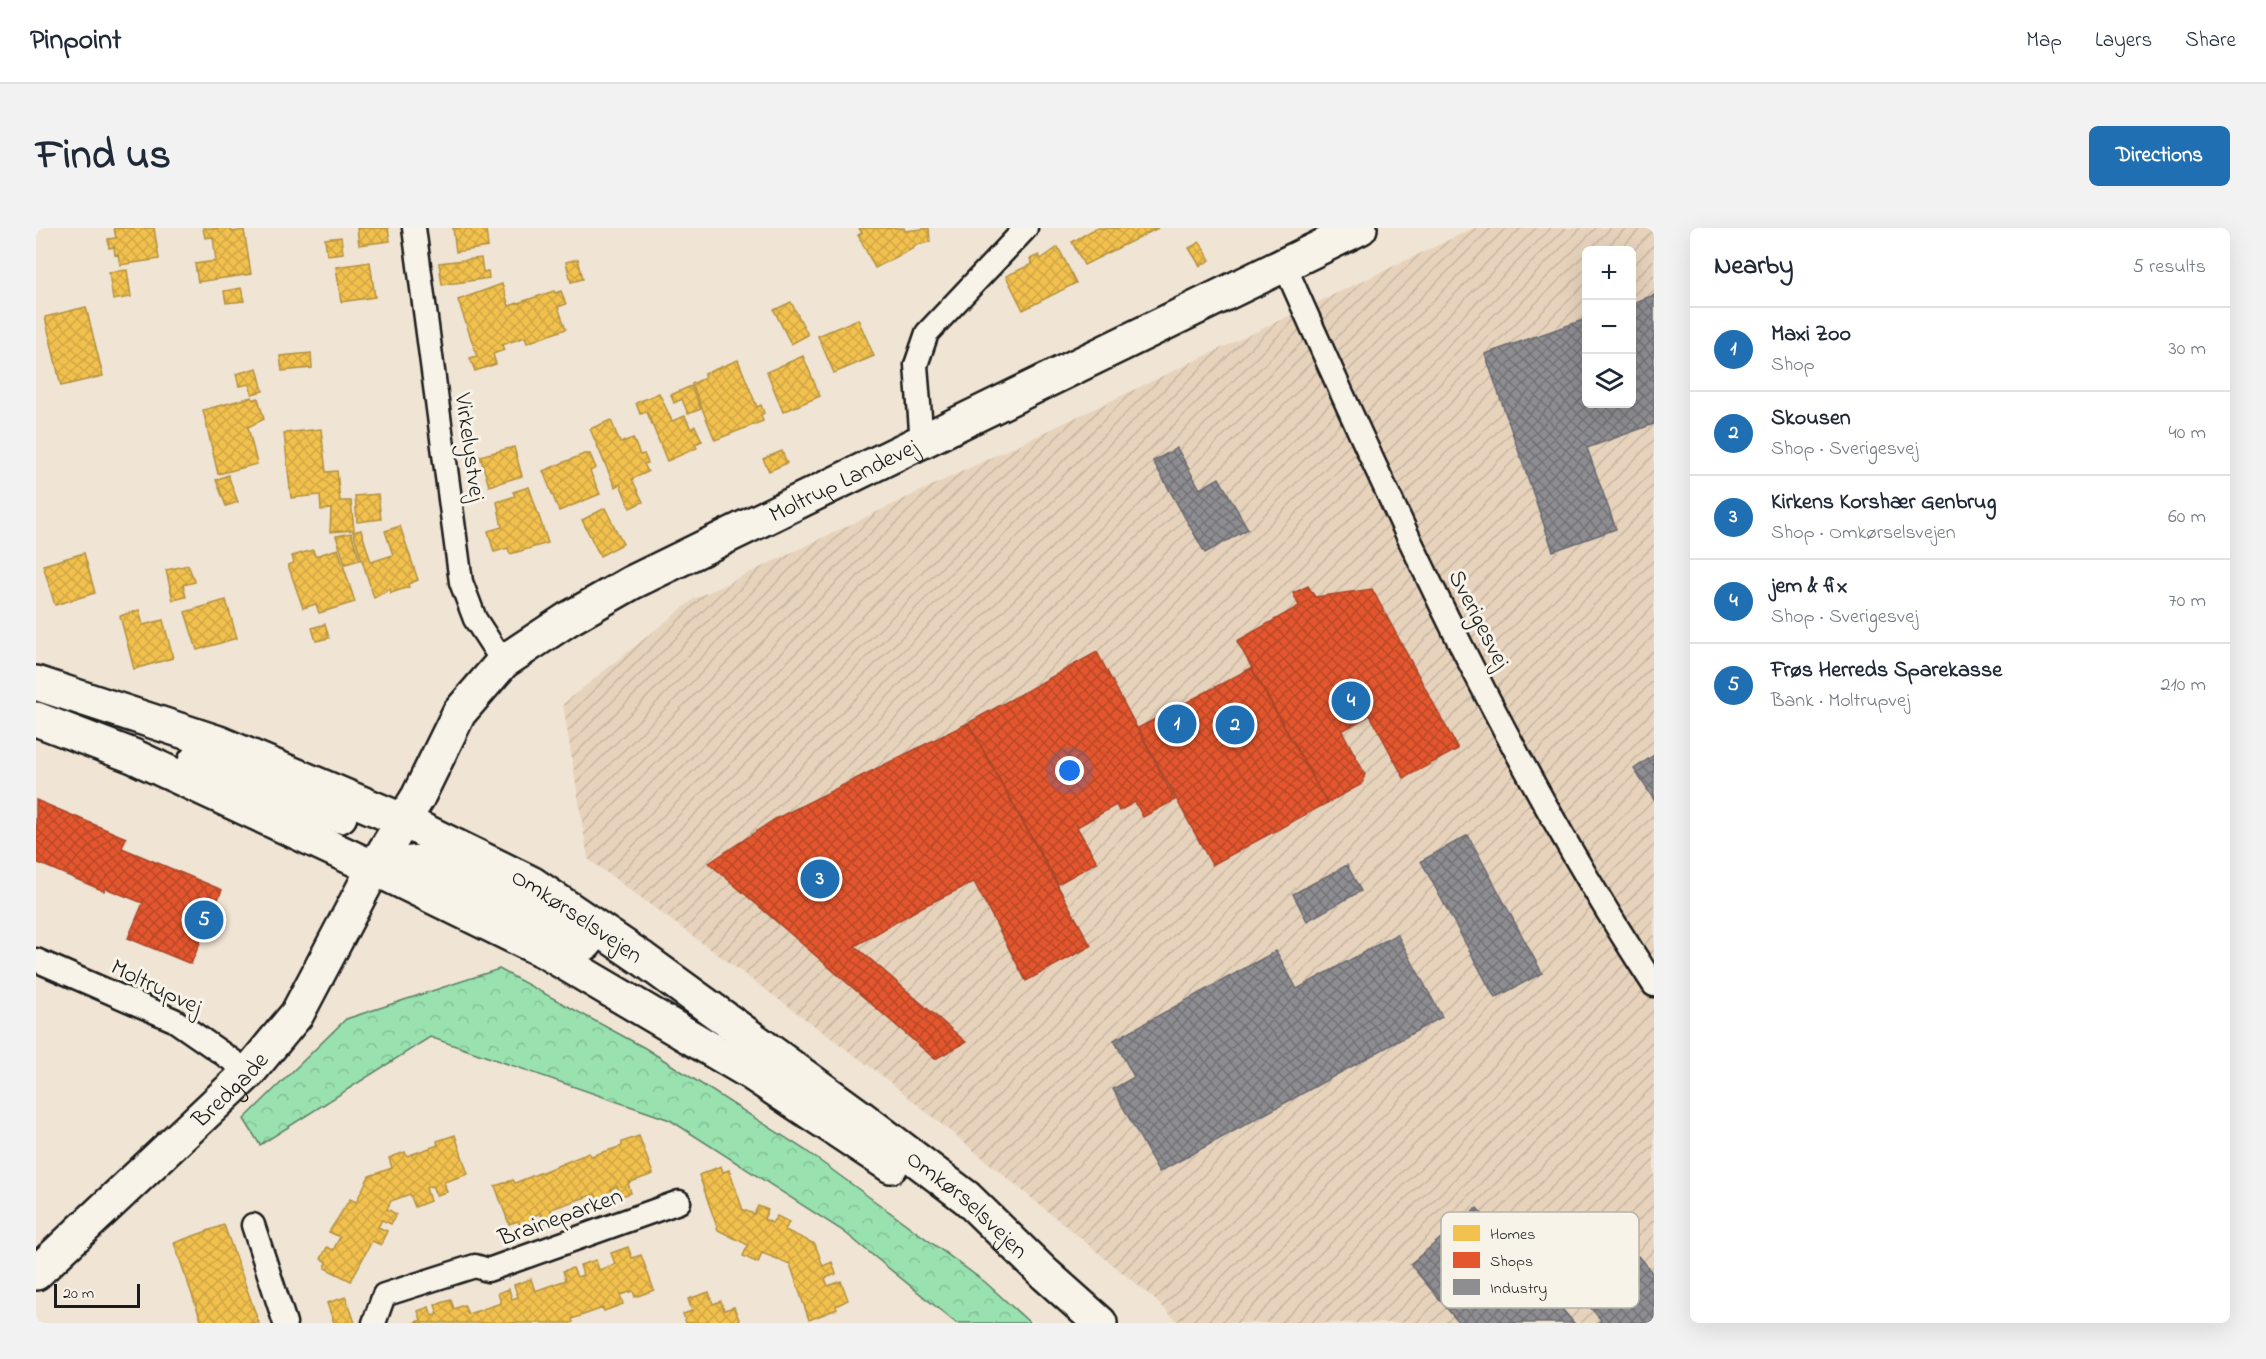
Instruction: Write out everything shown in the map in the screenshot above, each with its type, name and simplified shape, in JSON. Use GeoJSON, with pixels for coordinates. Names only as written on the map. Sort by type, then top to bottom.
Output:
{"type":"FeatureCollection","features":[{"type":"Feature","properties":{"kind":"main road","name":"Moltrup Landevej"},"geometry":{"type":"LineString","coordinates":[[404,821],[459,713],[503,662],[568,619],[631,583],[1360,228]]}},
{"type":"Feature","properties":{"kind":"main road","name":"Omkørselsvejen"},"geometry":{"type":"LineString","coordinates":[[36,683],[219,743],[404,821],[531,883],[661,972],[967,1198],[1045,1274],[1100,1323]]}},
{"type":"Feature","properties":{"kind":"main road","name":"Omkørselsvejen"},"geometry":{"type":"LineString","coordinates":[[36,719],[133,756],[374,868],[546,952],[751,1073],[898,1170],[1045,1274]]}},
{"type":"Feature","properties":{"kind":"main road"},"geometry":{"type":"LineString","coordinates":[[67,731],[170,753],[334,815],[370,822],[404,821]]}},
{"type":"Feature","properties":{"kind":"main road","name":"Bredgade"},"geometry":{"type":"LineString","coordinates":[[36,1273],[249,1072],[297,1014],[374,868],[404,821]]}},
{"type":"Feature","properties":{"kind":"main road"},"geometry":{"type":"LineString","coordinates":[[374,868],[418,862],[449,869],[599,950],[661,972]]}},
{"type":"Feature","properties":{"kind":"street","name":"Virkelystvej"},"geometry":{"type":"LineString","coordinates":[[414,228],[461,582],[475,619],[503,662]]}},
{"type":"Feature","properties":{"kind":"street"},"geometry":{"type":"LineString","coordinates":[[922,443],[916,365],[927,333],[1026,228]]}},
{"type":"Feature","properties":{"kind":"street","name":"Sverigesvej"},"geometry":{"type":"LineString","coordinates":[[1284,264],[1380,481],[1467,654],[1579,862],[1654,985]]}},
{"type":"Feature","properties":{"kind":"street","name":"Moltrupvej"},"geometry":{"type":"LineString","coordinates":[[36,960],[174,1020],[249,1072]]}},
{"type":"Feature","properties":{"kind":"street","name":"Braineparken"},"geometry":{"type":"LineString","coordinates":[[374,1323],[384,1295],[475,1266],[488,1270],[679,1202]]}},
{"type":"Feature","properties":{"kind":"street"},"geometry":{"type":"LineString","coordinates":[[253,1225],[285,1323]]}},
{"type":"Feature","properties":{"kind":"shaded area"},"geometry":{"type":"Polygon","coordinates":[[[1474,228],[1654,228],[1654,1323],[1179,1323],[1151,1296],[880,1074],[588,859],[563,704],[694,599],[1474,228]]]}},
{"type":"Feature","properties":{"kind":"green space"},"geometry":{"type":"Polygon","coordinates":[[[499,969],[645,1048],[805,1150],[985,1282],[1030,1323],[956,1323],[843,1231],[670,1120],[430,1037],[260,1145],[244,1119],[346,1019],[499,969]]]}},
{"type":"Feature","properties":{"kind":"building: Homes"},"geometry":{"type":"Polygon","coordinates":[[[114,228],[154,228],[159,259],[120,265],[114,247],[109,248],[108,239],[116,238],[114,228]]]}},
{"type":"Feature","properties":{"kind":"building: Homes"},"geometry":{"type":"Polygon","coordinates":[[[203,228],[231,228],[232,232],[244,230],[251,274],[198,282],[195,264],[216,261],[213,237],[205,238],[203,228]]]}},
{"type":"Feature","properties":{"kind":"building: Homes"},"geometry":{"type":"Polygon","coordinates":[[[357,228],[388,228],[390,241],[359,245],[357,228]]]}},
{"type":"Feature","properties":{"kind":"building: Homes"},"geometry":{"type":"Polygon","coordinates":[[[453,228],[496,228],[486,229],[488,247],[456,252],[453,228]]]}},
{"type":"Feature","properties":{"kind":"building: Homes"},"geometry":{"type":"Polygon","coordinates":[[[859,228],[904,228],[905,231],[929,228],[930,242],[913,246],[914,248],[875,268],[858,235],[862,233],[859,228]]]}},
{"type":"Feature","properties":{"kind":"building: Homes"},"geometry":{"type":"Polygon","coordinates":[[[1096,228],[1158,228],[1084,265],[1072,242],[1096,228]]]}},
{"type":"Feature","properties":{"kind":"building: Homes"},"geometry":{"type":"Polygon","coordinates":[[[341,237],[343,253],[327,255],[325,239],[341,237]]]}},
{"type":"Feature","properties":{"kind":"building: Homes"},"geometry":{"type":"Polygon","coordinates":[[[1200,242],[1210,260],[1200,266],[1189,248],[1200,242]]]}},
{"type":"Feature","properties":{"kind":"building: Homes"},"geometry":{"type":"Polygon","coordinates":[[[1058,247],[1076,283],[1023,310],[1006,276],[1032,264],[1030,259],[1039,255],[1041,259],[1058,247]]]}},
{"type":"Feature","properties":{"kind":"building: Homes"},"geometry":{"type":"Polygon","coordinates":[[[481,258],[483,272],[488,271],[489,278],[442,285],[439,263],[481,258]]]}},
{"type":"Feature","properties":{"kind":"building: Homes"},"geometry":{"type":"Polygon","coordinates":[[[578,259],[583,279],[571,282],[566,262],[578,259]]]}},
{"type":"Feature","properties":{"kind":"building: Homes"},"geometry":{"type":"Polygon","coordinates":[[[370,262],[375,297],[341,302],[336,267],[370,262]]]}},
{"type":"Feature","properties":{"kind":"building: Homes"},"geometry":{"type":"Polygon","coordinates":[[[127,270],[131,297],[113,300],[109,272],[127,270]]]}},
{"type":"Feature","properties":{"kind":"building: Homes"},"geometry":{"type":"Polygon","coordinates":[[[502,284],[509,306],[554,291],[555,293],[561,291],[566,304],[558,307],[566,329],[527,343],[525,337],[502,345],[504,350],[493,354],[496,364],[475,371],[470,358],[477,356],[458,300],[502,284]]]}},
{"type":"Feature","properties":{"kind":"building: Homes"},"geometry":{"type":"Polygon","coordinates":[[[241,288],[244,301],[226,303],[224,291],[241,288]]]}},
{"type":"Feature","properties":{"kind":"building: Homes"},"geometry":{"type":"Polygon","coordinates":[[[791,302],[808,335],[791,344],[774,310],[791,302]]]}},
{"type":"Feature","properties":{"kind":"building: Homes"},"geometry":{"type":"Polygon","coordinates":[[[86,307],[103,376],[61,386],[45,317],[86,307]]]}},
{"type":"Feature","properties":{"kind":"building: Homes"},"geometry":{"type":"Polygon","coordinates":[[[858,319],[874,356],[834,373],[818,336],[858,319]]]}},
{"type":"Feature","properties":{"kind":"building: Homes"},"geometry":{"type":"Polygon","coordinates":[[[311,353],[312,368],[282,371],[280,356],[311,353]]]}},
{"type":"Feature","properties":{"kind":"building: Homes"},"geometry":{"type":"Polygon","coordinates":[[[803,356],[820,396],[783,412],[767,372],[803,356]]]}},
{"type":"Feature","properties":{"kind":"building: Homes"},"geometry":{"type":"Polygon","coordinates":[[[738,360],[757,407],[761,405],[764,413],[761,415],[763,421],[715,440],[692,384],[705,378],[704,374],[738,360]]]}},
{"type":"Feature","properties":{"kind":"building: Homes"},"geometry":{"type":"Polygon","coordinates":[[[257,368],[263,391],[252,394],[249,384],[239,386],[236,374],[257,368]]]}},
{"type":"Feature","properties":{"kind":"building: Homes"},"geometry":{"type":"Polygon","coordinates":[[[691,386],[701,409],[688,414],[682,399],[674,403],[671,395],[691,386]]]}},
{"type":"Feature","properties":{"kind":"building: Homes"},"geometry":{"type":"Polygon","coordinates":[[[659,393],[672,421],[685,416],[691,429],[695,426],[702,441],[695,444],[697,448],[667,461],[647,412],[640,414],[636,403],[659,393]]]}},
{"type":"Feature","properties":{"kind":"building: Homes"},"geometry":{"type":"Polygon","coordinates":[[[252,397],[253,400],[258,398],[264,419],[248,427],[257,464],[218,474],[203,410],[252,397]]]}},
{"type":"Feature","properties":{"kind":"building: Homes"},"geometry":{"type":"Polygon","coordinates":[[[611,420],[620,443],[633,438],[640,455],[644,454],[648,463],[644,464],[648,472],[632,479],[643,502],[630,508],[620,484],[615,487],[590,429],[611,420]]]}},
{"type":"Feature","properties":{"kind":"building: Homes"},"geometry":{"type":"Polygon","coordinates":[[[321,429],[326,472],[337,471],[340,501],[351,501],[354,530],[330,532],[331,509],[321,510],[320,495],[291,498],[284,433],[321,429]]]}},
{"type":"Feature","properties":{"kind":"building: Homes"},"geometry":{"type":"Polygon","coordinates":[[[514,447],[522,476],[489,486],[480,456],[514,447]]]}},
{"type":"Feature","properties":{"kind":"building: Homes"},"geometry":{"type":"Polygon","coordinates":[[[782,451],[787,463],[769,471],[763,459],[782,451]]]}},
{"type":"Feature","properties":{"kind":"building: Homes"},"geometry":{"type":"Polygon","coordinates":[[[584,454],[590,454],[596,468],[590,471],[600,494],[559,511],[543,471],[584,454]]]}},
{"type":"Feature","properties":{"kind":"building: Homes"},"geometry":{"type":"Polygon","coordinates":[[[228,475],[238,502],[226,506],[216,480],[228,475]]]}},
{"type":"Feature","properties":{"kind":"building: Homes"},"geometry":{"type":"Polygon","coordinates":[[[529,487],[548,543],[510,554],[508,548],[494,552],[488,531],[502,527],[497,502],[515,496],[513,492],[529,487]]]}},
{"type":"Feature","properties":{"kind":"building: Homes"},"geometry":{"type":"Polygon","coordinates":[[[378,494],[381,519],[357,522],[355,496],[378,494]]]}},
{"type":"Feature","properties":{"kind":"building: Homes"},"geometry":{"type":"Polygon","coordinates":[[[605,508],[623,544],[600,556],[582,520],[605,508]]]}},
{"type":"Feature","properties":{"kind":"building: Homes"},"geometry":{"type":"Polygon","coordinates":[[[400,526],[418,580],[408,584],[409,587],[391,593],[390,589],[374,598],[353,532],[361,530],[371,562],[393,555],[385,531],[400,526]]]}},
{"type":"Feature","properties":{"kind":"building: Homes"},"geometry":{"type":"Polygon","coordinates":[[[351,533],[360,560],[345,564],[336,536],[351,533]]]}},
{"type":"Feature","properties":{"kind":"building: Homes"},"geometry":{"type":"Polygon","coordinates":[[[338,549],[355,602],[319,613],[316,604],[303,608],[288,565],[294,563],[292,556],[313,550],[315,556],[338,549]]]}},
{"type":"Feature","properties":{"kind":"building: Homes"},"geometry":{"type":"Polygon","coordinates":[[[84,553],[95,593],[55,605],[43,565],[84,553]]]}},
{"type":"Feature","properties":{"kind":"building: Homes"},"geometry":{"type":"Polygon","coordinates":[[[188,565],[195,582],[183,585],[186,597],[173,600],[166,570],[188,565]]]}},
{"type":"Feature","properties":{"kind":"building: Homes"},"geometry":{"type":"Polygon","coordinates":[[[226,600],[237,638],[197,650],[185,612],[226,600]]]}},
{"type":"Feature","properties":{"kind":"building: Homes"},"geometry":{"type":"Polygon","coordinates":[[[139,610],[143,625],[163,620],[173,658],[134,669],[120,616],[139,610]]]}},
{"type":"Feature","properties":{"kind":"building: Homes"},"geometry":{"type":"Polygon","coordinates":[[[325,624],[329,638],[316,641],[312,628],[325,624]]]}},
{"type":"Feature","properties":{"kind":"building: Homes"},"geometry":{"type":"Polygon","coordinates":[[[455,1135],[468,1174],[444,1182],[447,1192],[436,1195],[432,1186],[426,1188],[430,1201],[415,1207],[410,1194],[391,1201],[387,1209],[396,1214],[391,1224],[382,1220],[378,1227],[387,1231],[381,1245],[372,1241],[351,1281],[325,1268],[327,1262],[321,1259],[327,1247],[333,1250],[340,1237],[329,1232],[350,1199],[356,1202],[369,1176],[392,1168],[389,1158],[405,1152],[407,1156],[438,1145],[437,1141],[455,1135]]]}},
{"type":"Feature","properties":{"kind":"building: Homes"},"geometry":{"type":"Polygon","coordinates":[[[639,1136],[653,1174],[628,1183],[631,1193],[621,1196],[617,1186],[611,1189],[614,1198],[599,1204],[595,1194],[551,1209],[554,1219],[544,1223],[540,1213],[534,1216],[536,1226],[522,1230],[518,1221],[509,1224],[495,1186],[513,1180],[515,1183],[589,1153],[591,1156],[622,1146],[622,1142],[639,1136]]]}},
{"type":"Feature","properties":{"kind":"building: Homes"},"geometry":{"type":"Polygon","coordinates":[[[721,1166],[723,1172],[729,1170],[743,1210],[754,1214],[758,1206],[768,1210],[764,1219],[772,1223],[777,1216],[789,1222],[785,1230],[815,1244],[823,1266],[832,1262],[836,1274],[825,1278],[828,1286],[841,1281],[848,1300],[836,1306],[837,1309],[809,1320],[790,1264],[762,1253],[758,1263],[743,1256],[748,1245],[718,1230],[699,1175],[721,1166]]]}},
{"type":"Feature","properties":{"kind":"building: Homes"},"geometry":{"type":"Polygon","coordinates":[[[224,1225],[259,1323],[202,1323],[174,1243],[224,1225]]]}},
{"type":"Feature","properties":{"kind":"building: Homes"},"geometry":{"type":"Polygon","coordinates":[[[628,1247],[632,1258],[641,1255],[654,1290],[635,1297],[633,1291],[620,1295],[623,1304],[604,1311],[603,1308],[572,1319],[571,1323],[413,1323],[421,1320],[418,1311],[429,1307],[432,1316],[438,1314],[435,1305],[451,1300],[454,1309],[464,1305],[468,1314],[501,1303],[498,1293],[509,1289],[512,1299],[518,1297],[514,1285],[531,1279],[535,1291],[566,1280],[563,1271],[573,1268],[577,1277],[583,1275],[580,1265],[596,1260],[599,1270],[615,1264],[611,1253],[628,1247]]]}},
{"type":"Feature","properties":{"kind":"building: Homes"},"geometry":{"type":"Polygon","coordinates":[[[709,1292],[713,1304],[721,1301],[724,1310],[734,1307],[740,1322],[686,1323],[683,1314],[692,1311],[688,1299],[709,1292]]]}},
{"type":"Feature","properties":{"kind":"building: Homes"},"geometry":{"type":"Polygon","coordinates":[[[346,1297],[355,1323],[334,1323],[327,1303],[346,1297]]]}},
{"type":"Feature","properties":{"kind":"building: Shops"},"geometry":{"type":"Polygon","coordinates":[[[1308,586],[1315,597],[1372,589],[1458,749],[1404,778],[1370,715],[1342,731],[1365,774],[1362,784],[1327,803],[1237,641],[1299,606],[1293,593],[1308,586]]]}},
{"type":"Feature","properties":{"kind":"building: Shops"},"geometry":{"type":"Polygon","coordinates":[[[1097,652],[1175,800],[1143,817],[1135,802],[1119,811],[1116,805],[1077,827],[1097,862],[1058,884],[968,723],[1097,652]]]}},
{"type":"Feature","properties":{"kind":"building: Shops"},"geometry":{"type":"Polygon","coordinates":[[[1251,668],[1327,803],[1212,865],[1138,728],[1251,668]]]}},
{"type":"Feature","properties":{"kind":"building: Shops"},"geometry":{"type":"Polygon","coordinates":[[[968,723],[1091,946],[1026,981],[974,882],[922,907],[855,946],[966,1042],[935,1059],[709,863],[775,819],[968,723]]]}},
{"type":"Feature","properties":{"kind":"building: Shops"},"geometry":{"type":"Polygon","coordinates":[[[36,800],[126,838],[122,848],[222,890],[191,964],[128,938],[143,903],[105,888],[104,891],[36,862],[36,800]]]}},
{"type":"Feature","properties":{"kind":"building: Industry"},"geometry":{"type":"Polygon","coordinates":[[[1654,295],[1654,424],[1587,448],[1616,529],[1553,551],[1485,354],[1582,320],[1582,408],[1636,408],[1636,302],[1654,295]]]}},
{"type":"Feature","properties":{"kind":"building: Industry"},"geometry":{"type":"Polygon","coordinates":[[[1177,448],[1200,489],[1219,478],[1248,529],[1205,553],[1153,461],[1177,448]]]}},
{"type":"Feature","properties":{"kind":"building: Industry"},"geometry":{"type":"Polygon","coordinates":[[[1654,755],[1654,800],[1634,769],[1654,755]]]}},
{"type":"Feature","properties":{"kind":"building: Industry"},"geometry":{"type":"Polygon","coordinates":[[[1468,835],[1542,973],[1495,998],[1421,861],[1468,835]]]}},
{"type":"Feature","properties":{"kind":"building: Industry"},"geometry":{"type":"Polygon","coordinates":[[[1347,865],[1361,891],[1307,921],[1293,894],[1347,865]]]}},
{"type":"Feature","properties":{"kind":"building: Industry"},"geometry":{"type":"Polygon","coordinates":[[[1397,934],[1442,1017],[1159,1172],[1113,1089],[1134,1077],[1114,1040],[1276,951],[1297,989],[1397,934]]]}},
{"type":"Feature","properties":{"kind":"building: Industry"},"geometry":{"type":"Polygon","coordinates":[[[1441,1238],[1441,1301],[1410,1264],[1441,1238]]]}},
{"type":"Feature","properties":{"kind":"building: Industry"},"geometry":{"type":"Polygon","coordinates":[[[1639,1257],[1654,1275],[1654,1323],[1598,1323],[1601,1320],[1591,1308],[1639,1308],[1639,1257]]]}},
{"type":"Feature","properties":{"kind":"building: Industry"},"geometry":{"type":"Polygon","coordinates":[[[1447,1308],[1561,1308],[1574,1323],[1459,1323],[1447,1308]]]}},
{"type":"Feature","properties":{"kind":"place","name":"jem & fix"},"geometry":{"type":"Point","coordinates":[1351,701]}},
{"type":"Feature","properties":{"kind":"place","name":"Maxi Zoo"},"geometry":{"type":"Point","coordinates":[1177,724]}},
{"type":"Feature","properties":{"kind":"place","name":"Skousen"},"geometry":{"type":"Point","coordinates":[1235,725]}},
{"type":"Feature","properties":{"kind":"place","name":"Kirkens Korshær Genbrug"},"geometry":{"type":"Point","coordinates":[820,879]}},
{"type":"Feature","properties":{"kind":"place","name":"Frøs Herreds Sparekasse"},"geometry":{"type":"Point","coordinates":[204,920]}}]}
